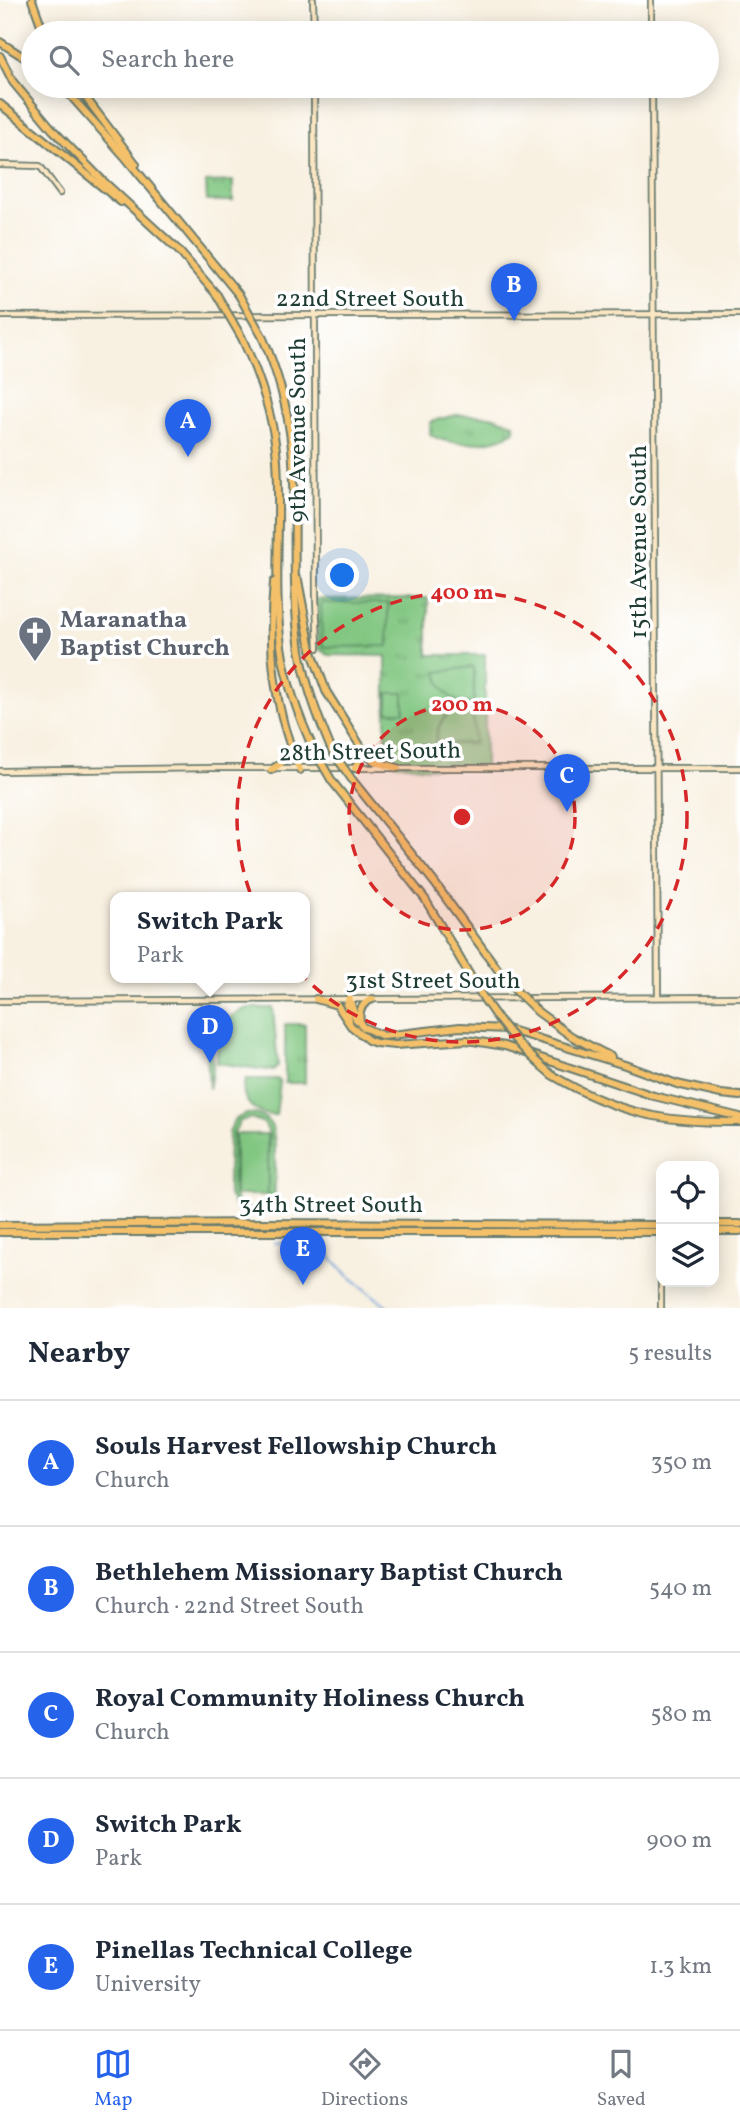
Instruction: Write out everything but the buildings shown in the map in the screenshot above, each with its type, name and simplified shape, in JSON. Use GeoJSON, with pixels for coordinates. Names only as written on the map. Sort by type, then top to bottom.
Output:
{"type":"FeatureCollection","features":[{"type":"Feature","properties":{"kind":"highway"},"geometry":{"type":"LineString","coordinates":[[32,0],[40,21]]}},
{"type":"Feature","properties":{"kind":"highway"},"geometry":{"type":"LineString","coordinates":[[0,42],[21,55]]}},
{"type":"Feature","properties":{"kind":"highway"},"geometry":{"type":"LineString","coordinates":[[0,56],[21,92]]}},
{"type":"Feature","properties":{"kind":"highway"},"geometry":{"type":"LineString","coordinates":[[26,98],[53,130],[103,181],[178,250],[217,295],[242,338],[266,398],[272,426],[277,460],[278,609],[281,648],[301,723],[332,781],[425,899],[495,1017],[515,1041],[552,1075],[604,1103],[624,1110],[672,1119],[740,1119]]}},
{"type":"Feature","properties":{"kind":"highway"},"geometry":{"type":"LineString","coordinates":[[73,98],[239,295],[262,336],[279,379],[287,409],[292,450],[298,635],[303,667],[317,715],[332,751],[421,865],[507,982],[538,1013],[571,1036],[625,1065]]}},
{"type":"Feature","properties":{"kind":"highway"},"geometry":{"type":"LineString","coordinates":[[86,98],[192,238]]}},
{"type":"Feature","properties":{"kind":"highway"},"geometry":{"type":"LineString","coordinates":[[0,104],[178,250]]}},
{"type":"Feature","properties":{"kind":"highway"},"geometry":{"type":"LineString","coordinates":[[277,542],[270,627],[271,659],[289,741],[300,769]]}},
{"type":"Feature","properties":{"kind":"highway"},"geometry":{"type":"LineString","coordinates":[[295,555],[306,626],[326,691],[358,745],[369,758],[398,768]]}},
{"type":"Feature","properties":{"kind":"highway"},"geometry":{"type":"LineString","coordinates":[[271,770],[288,756],[289,741]]}},
{"type":"Feature","properties":{"kind":"highway"},"geometry":{"type":"LineString","coordinates":[[355,768],[361,757],[358,745]]}},
{"type":"Feature","properties":{"kind":"highway"},"geometry":{"type":"LineString","coordinates":[[349,998],[356,1019],[368,1031],[383,1036],[460,1027],[507,1029],[677,1084],[740,1096]]}},
{"type":"Feature","properties":{"kind":"highway"},"geometry":{"type":"LineString","coordinates":[[349,998],[346,1004],[351,1026]]}},
{"type":"Feature","properties":{"kind":"highway"},"geometry":{"type":"LineString","coordinates":[[316,999],[337,1005],[351,1026],[368,1041],[386,1045],[467,1040],[505,1046],[654,1096],[740,1119]]}},
{"type":"Feature","properties":{"kind":"highway"},"geometry":{"type":"LineString","coordinates":[[360,1023],[361,1008],[365,1002],[373,999]]}},
{"type":"Feature","properties":{"kind":"highway"},"geometry":{"type":"LineString","coordinates":[[244,1230],[260,1223]]}},
{"type":"Feature","properties":{"kind":"highway","name":"34th Street South"},"geometry":{"type":"LineString","coordinates":[[0,1225],[260,1223],[656,1228]]}},
{"type":"Feature","properties":{"kind":"highway"},"geometry":{"type":"LineString","coordinates":[[719,1224],[740,1224]]}},
{"type":"Feature","properties":{"kind":"highway","name":"34th Street South"},"geometry":{"type":"LineString","coordinates":[[0,1232],[656,1228]]}},
{"type":"Feature","properties":{"kind":"highway"},"geometry":{"type":"LineString","coordinates":[[719,1231],[740,1231]]}},
{"type":"Feature","properties":{"kind":"street"},"geometry":{"type":"LineString","coordinates":[[313,0],[314,21]]}},
{"type":"Feature","properties":{"kind":"street"},"geometry":{"type":"LineString","coordinates":[[651,0],[651,21]]}},
{"type":"Feature","properties":{"kind":"street","name":"9th Avenue South"},"geometry":{"type":"LineString","coordinates":[[314,98],[318,648]]}},
{"type":"Feature","properties":{"kind":"street","name":"15th Avenue South"},"geometry":{"type":"LineString","coordinates":[[652,98],[658,997]]}},
{"type":"Feature","properties":{"kind":"street"},"geometry":{"type":"LineString","coordinates":[[0,164],[40,166],[60,192]]}},
{"type":"Feature","properties":{"kind":"street","name":"22nd Street South"},"geometry":{"type":"LineString","coordinates":[[0,316],[740,314]]}},
{"type":"Feature","properties":{"kind":"street","name":"28th Street South"},"geometry":{"type":"LineString","coordinates":[[0,771],[740,768]]}},
{"type":"Feature","properties":{"kind":"street","name":"31st Street South"},"geometry":{"type":"LineString","coordinates":[[0,1000],[740,997]]}},
{"type":"Feature","properties":{"kind":"street"},"geometry":{"type":"LineString","coordinates":[[661,1308],[662,1287]]}},
{"type":"Feature","properties":{"kind":"green space"},"geometry":{"type":"Polygon","coordinates":[[[233,181],[233,201],[207,201],[206,182],[233,181]]]}},
{"type":"Feature","properties":{"kind":"green space"},"geometry":{"type":"Polygon","coordinates":[[[457,415],[491,416],[514,424],[515,430],[498,439],[473,443],[448,441],[430,434],[430,423],[457,415]]]}},
{"type":"Feature","properties":{"kind":"green space"},"geometry":{"type":"Polygon","coordinates":[[[428,598],[428,655],[485,655],[485,768],[428,768],[386,762],[386,656],[328,655],[318,648],[316,599],[428,598]]]}},
{"type":"Feature","properties":{"kind":"green space"},"geometry":{"type":"Polygon","coordinates":[[[321,603],[388,603],[388,646],[324,647],[321,603]]]}},
{"type":"Feature","properties":{"kind":"green space"},"geometry":{"type":"Polygon","coordinates":[[[472,667],[474,702],[460,702],[449,696],[441,685],[437,672],[472,667]]]}},
{"type":"Feature","properties":{"kind":"green space"},"geometry":{"type":"Polygon","coordinates":[[[388,693],[404,693],[404,712],[388,712],[388,693]]]}},
{"type":"Feature","properties":{"kind":"green space"},"geometry":{"type":"Polygon","coordinates":[[[463,706],[473,706],[474,741],[436,744],[443,720],[463,706]]]}},
{"type":"Feature","properties":{"kind":"green space"},"geometry":{"type":"Polygon","coordinates":[[[248,1008],[273,1008],[278,1066],[273,1071],[217,1063],[222,1029],[231,1017],[248,1008]]]}},
{"type":"Feature","properties":{"kind":"green space"},"geometry":{"type":"Polygon","coordinates":[[[285,1024],[305,1024],[305,1083],[285,1083],[285,1024]]]}},
{"type":"Feature","properties":{"kind":"green space"},"geometry":{"type":"Polygon","coordinates":[[[210,1040],[213,1068],[209,1089],[207,1053],[210,1040]]]}},
{"type":"Feature","properties":{"kind":"green space"},"geometry":{"type":"Polygon","coordinates":[[[246,1079],[277,1079],[280,1082],[276,1115],[262,1113],[250,1105],[244,1094],[246,1079]]]}},
{"type":"Feature","properties":{"kind":"green space"},"geometry":{"type":"Polygon","coordinates":[[[246,1114],[253,1114],[260,1115],[271,1125],[275,1152],[274,1209],[268,1207],[256,1214],[244,1213],[236,1209],[228,1193],[229,1133],[234,1120],[246,1114]],[[251,1118],[240,1121],[233,1134],[233,1194],[239,1206],[252,1210],[263,1205],[269,1195],[269,1133],[264,1123],[251,1118]]]}},
{"type":"Feature","properties":{"kind":"green space"},"geometry":{"type":"Polygon","coordinates":[[[235,1134],[267,1134],[268,1195],[235,1195],[235,1134]]]}},
{"type":"Feature","properties":{"kind":"waterway"},"geometry":{"type":"LineString","coordinates":[[274,1243],[322,1248],[349,1276],[389,1308]]}},
{"type":"Feature","properties":{"kind":"place","name":"Bethlehem Missionary Baptist Church"},"geometry":{"type":"Point","coordinates":[514,321]}},
{"type":"Feature","properties":{"kind":"place","name":"Souls Harvest Fellowship Church"},"geometry":{"type":"Point","coordinates":[188,457]}},
{"type":"Feature","properties":{"kind":"place","name":"Maranatha Baptist Church"},"geometry":{"type":"Point","coordinates":[35,663]}},
{"type":"Feature","properties":{"kind":"place","name":"Royal Community Holiness Church"},"geometry":{"type":"Point","coordinates":[567,812]}},
{"type":"Feature","properties":{"kind":"place","name":"Switch Park"},"geometry":{"type":"Point","coordinates":[210,1063]}},
{"type":"Feature","properties":{"kind":"place","name":"Pinellas Technical College"},"geometry":{"type":"Point","coordinates":[303,1285]}}]}
